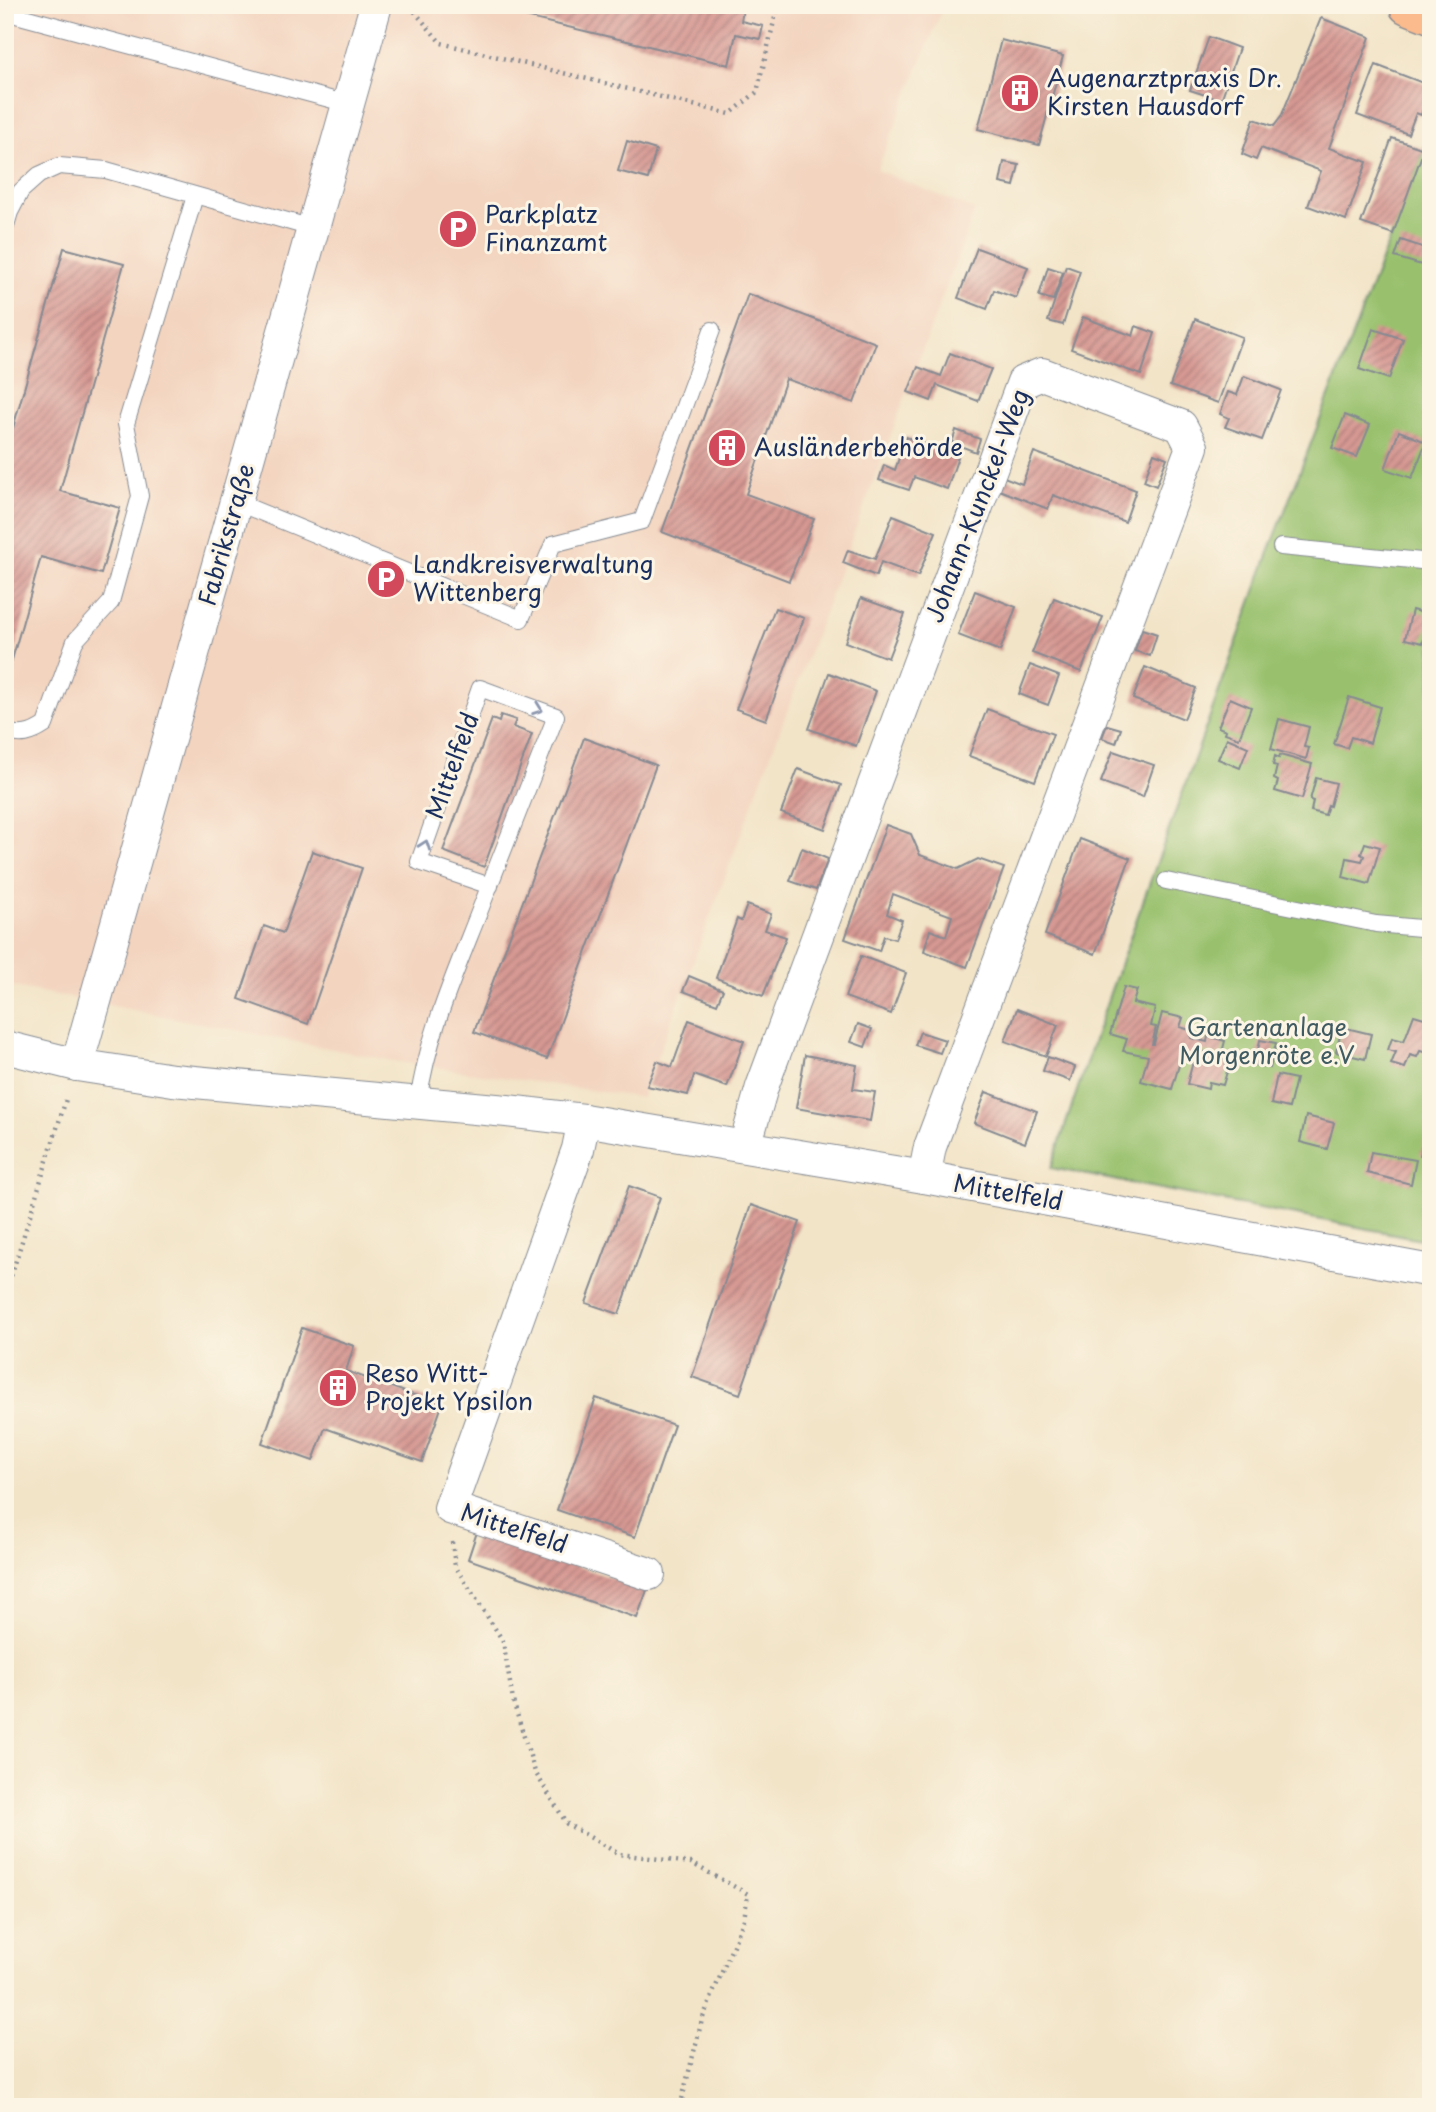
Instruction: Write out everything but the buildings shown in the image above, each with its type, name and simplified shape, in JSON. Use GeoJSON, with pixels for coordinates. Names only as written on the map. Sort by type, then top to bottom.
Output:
{"type":"FeatureCollection","features":[{"type":"Feature","properties":{"kind":"main road"},"geometry":{"type":"LineString","coordinates":[[1409,5],[1431,14]]}},
{"type":"Feature","properties":{"kind":"street","name":"Fabrikstraße"},"geometry":{"type":"LineString","coordinates":[[77,1065],[376,5]]}},
{"type":"Feature","properties":{"kind":"street","name":"Johann-Kunckel-Weg"},"geometry":{"type":"LineString","coordinates":[[745,1146],[762,1087],[1023,382],[1042,374],[1181,426],[1192,447],[930,1147],[924,1177]]}},
{"type":"Feature","properties":{"kind":"street","name":"Mittelfeld"},"geometry":{"type":"LineString","coordinates":[[5,1047],[77,1065],[173,1080],[584,1120],[924,1177],[1431,1271]]}},
{"type":"Feature","properties":{"kind":"street","name":"Mittelfeld"},"geometry":{"type":"LineString","coordinates":[[584,1120],[578,1149],[450,1508],[649,1574]]}},
{"type":"Feature","properties":{"kind":"lane"},"geometry":{"type":"LineString","coordinates":[[5,12],[348,104]]}},
{"type":"Feature","properties":{"kind":"lane"},"geometry":{"type":"LineString","coordinates":[[5,229],[21,191],[39,175],[60,166],[106,170],[312,228]]}},
{"type":"Feature","properties":{"kind":"lane"},"geometry":{"type":"LineString","coordinates":[[5,732],[22,736],[45,725],[75,641],[111,603],[140,496],[126,424],[195,196]]}},
{"type":"Feature","properties":{"kind":"lane"},"geometry":{"type":"LineString","coordinates":[[236,502],[520,618],[553,544],[642,521],[712,330]]}},
{"type":"Feature","properties":{"kind":"lane"},"geometry":{"type":"LineString","coordinates":[[1281,547],[1431,562]]}},
{"type":"Feature","properties":{"kind":"lane","name":"Mittelfeld"},"geometry":{"type":"LineString","coordinates":[[418,1103],[422,1076],[443,1003],[490,886],[555,716],[480,688],[419,862],[490,886]]}},
{"type":"Feature","properties":{"kind":"lane"},"geometry":{"type":"LineString","coordinates":[[1166,881],[1376,924],[1431,929]]}},
{"type":"Feature","properties":{"kind":"path"},"geometry":{"type":"LineString","coordinates":[[409,5],[441,43],[730,114],[757,92],[778,5]]}},
{"type":"Feature","properties":{"kind":"path"},"geometry":{"type":"LineString","coordinates":[[5,1296],[77,1065]]}},
{"type":"Feature","properties":{"kind":"path"},"geometry":{"type":"LineString","coordinates":[[450,1508],[455,1566],[503,1641],[513,1700],[535,1772],[567,1824],[619,1854],[691,1863],[748,1894],[744,1919],[702,2020],[680,2107]]}},
{"type":"Feature","properties":{"kind":"shaded area"},"geometry":{"type":"Polygon","coordinates":[[[5,5],[944,5],[877,170],[975,210],[642,1098],[399,1062],[5,985],[5,5]]]}},
{"type":"Feature","properties":{"kind":"green space","name":"Gartenanlage Morgenröte e.V"},"geometry":{"type":"Polygon","coordinates":[[[1431,131],[1431,1241],[1051,1168],[1110,993],[1271,547],[1431,131]]]}},
{"type":"Feature","properties":{"kind":"place","name":"Augenarztpraxis Dr. Kirsten Hausdorf"},"geometry":{"type":"Point","coordinates":[1020,93]}},
{"type":"Feature","properties":{"kind":"place","name":"Parkplatz Finanzamt"},"geometry":{"type":"Point","coordinates":[458,229]}},
{"type":"Feature","properties":{"kind":"place","name":"Ausländerbehörde"},"geometry":{"type":"Point","coordinates":[727,448]}},
{"type":"Feature","properties":{"kind":"place","name":"Landkreisverwaltung Wittenberg"},"geometry":{"type":"Point","coordinates":[386,579]}},
{"type":"Feature","properties":{"kind":"place","name":"Reso Witt- Projekt Ypsilon"},"geometry":{"type":"Point","coordinates":[338,1388]}}]}
